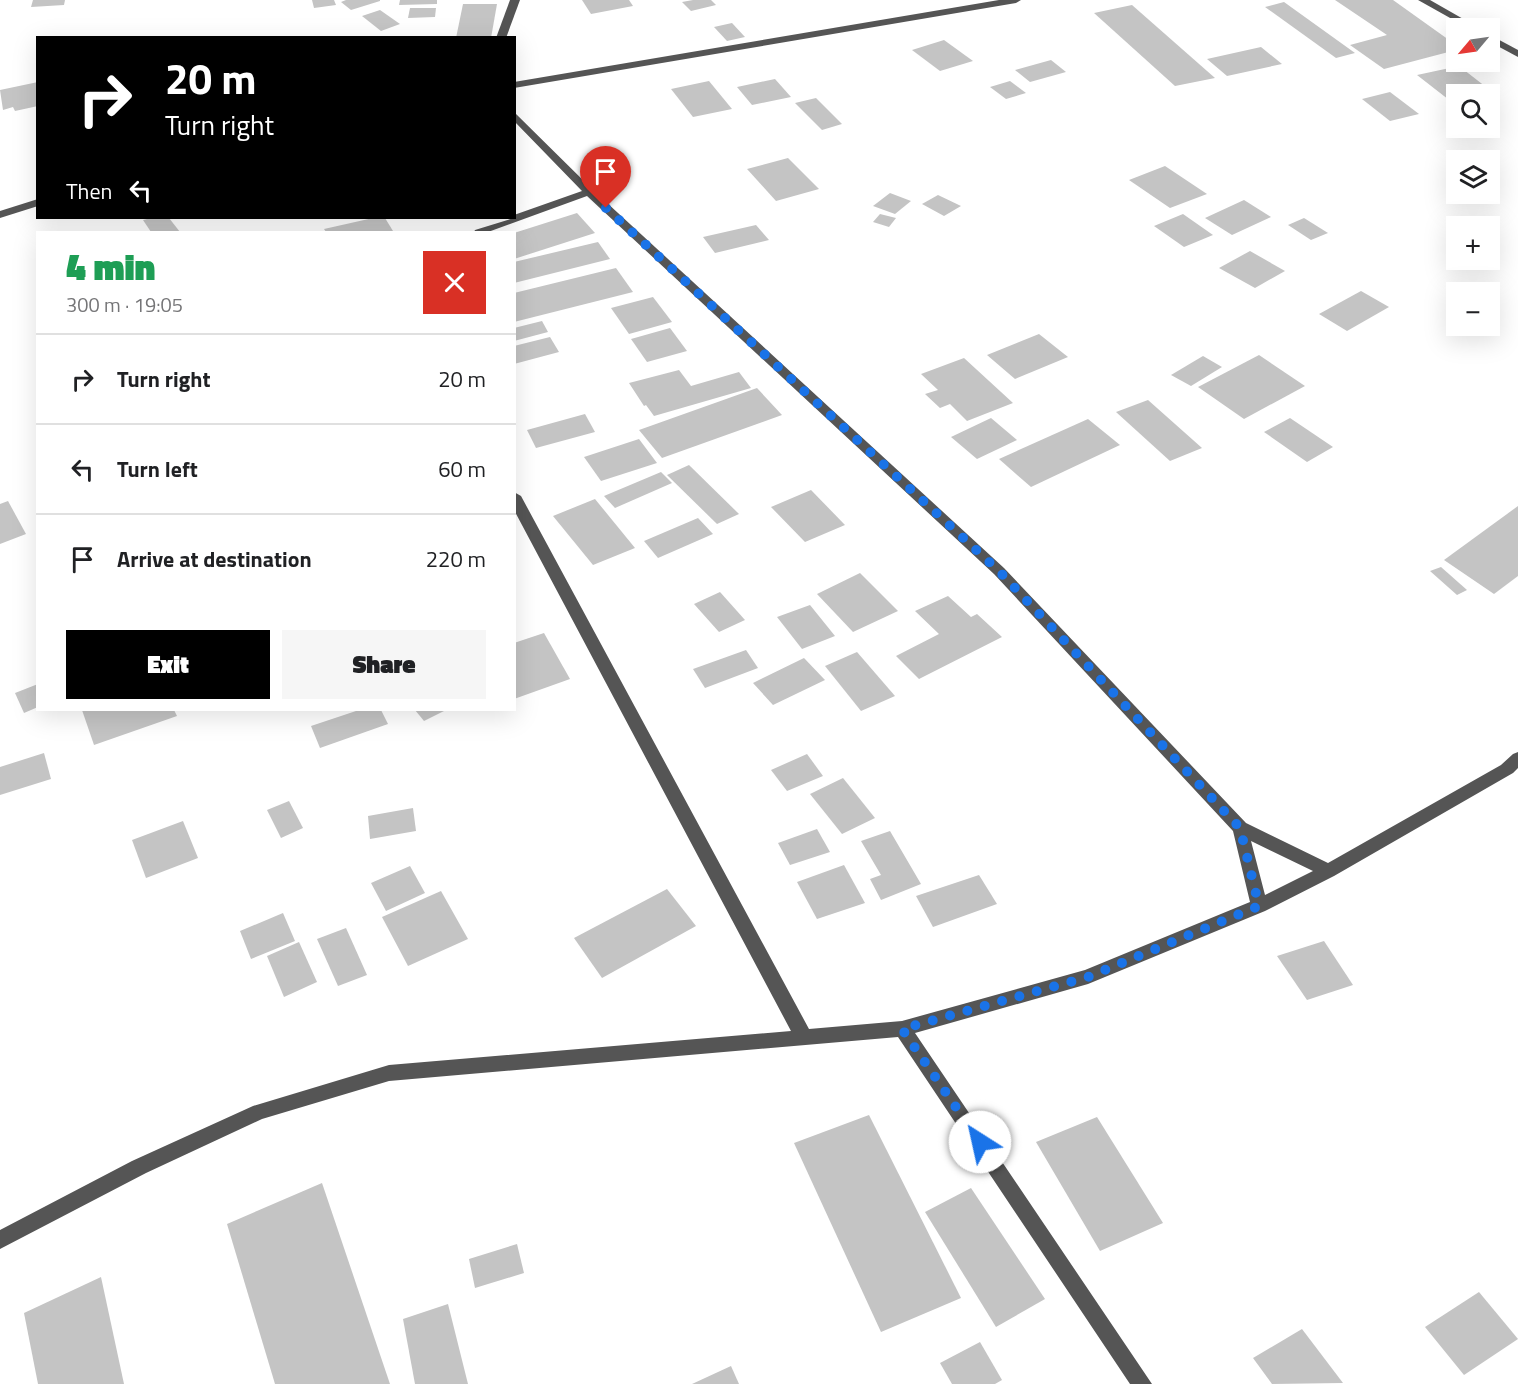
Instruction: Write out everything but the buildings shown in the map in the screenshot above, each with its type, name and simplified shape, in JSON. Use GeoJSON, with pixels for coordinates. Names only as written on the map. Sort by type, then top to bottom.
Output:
{"type":"FeatureCollection","features":[{"type":"Feature","properties":{"kind":"street"},"geometry":{"type":"LineString","coordinates":[[502,36],[515,0]]}},
{"type":"Feature","properties":{"kind":"street"},"geometry":{"type":"LineString","coordinates":[[516,85],[1016,0]]}},
{"type":"Feature","properties":{"kind":"street"},"geometry":{"type":"LineString","coordinates":[[1423,0],[1456,18]]}},
{"type":"Feature","properties":{"kind":"street"},"geometry":{"type":"LineString","coordinates":[[1500,44],[1518,54]]}},
{"type":"Feature","properties":{"kind":"street"},"geometry":{"type":"LineString","coordinates":[[516,117],[589,192],[999,571],[1240,828],[1328,871]]}},
{"type":"Feature","properties":{"kind":"street"},"geometry":{"type":"LineString","coordinates":[[516,219],[589,192]]}},
{"type":"Feature","properties":{"kind":"street"},"geometry":{"type":"LineString","coordinates":[[0,215],[36,203]]}},
{"type":"Feature","properties":{"kind":"street"},"geometry":{"type":"LineString","coordinates":[[482,231],[515,219]]}},
{"type":"Feature","properties":{"kind":"street"},"geometry":{"type":"LineString","coordinates":[[516,500],[804,1037]]}},
{"type":"Feature","properties":{"kind":"street"},"geometry":{"type":"LineString","coordinates":[[0,1240],[139,1167],[259,1112],[389,1073],[902,1029],[1088,977],[1259,906],[1328,871],[1507,769],[1518,758]]}},
{"type":"Feature","properties":{"kind":"street"},"geometry":{"type":"LineString","coordinates":[[1240,828],[1259,906]]}},
{"type":"Feature","properties":{"kind":"street"},"geometry":{"type":"LineString","coordinates":[[902,1029],[1142,1384]]}},
{"type":"Feature","properties":{"kind":"route"},"geometry":{"type":"LineString","coordinates":[[606,208],[999,571],[1240,828],[1259,906],[1088,977],[902,1029],[980,1142]]}}]}
